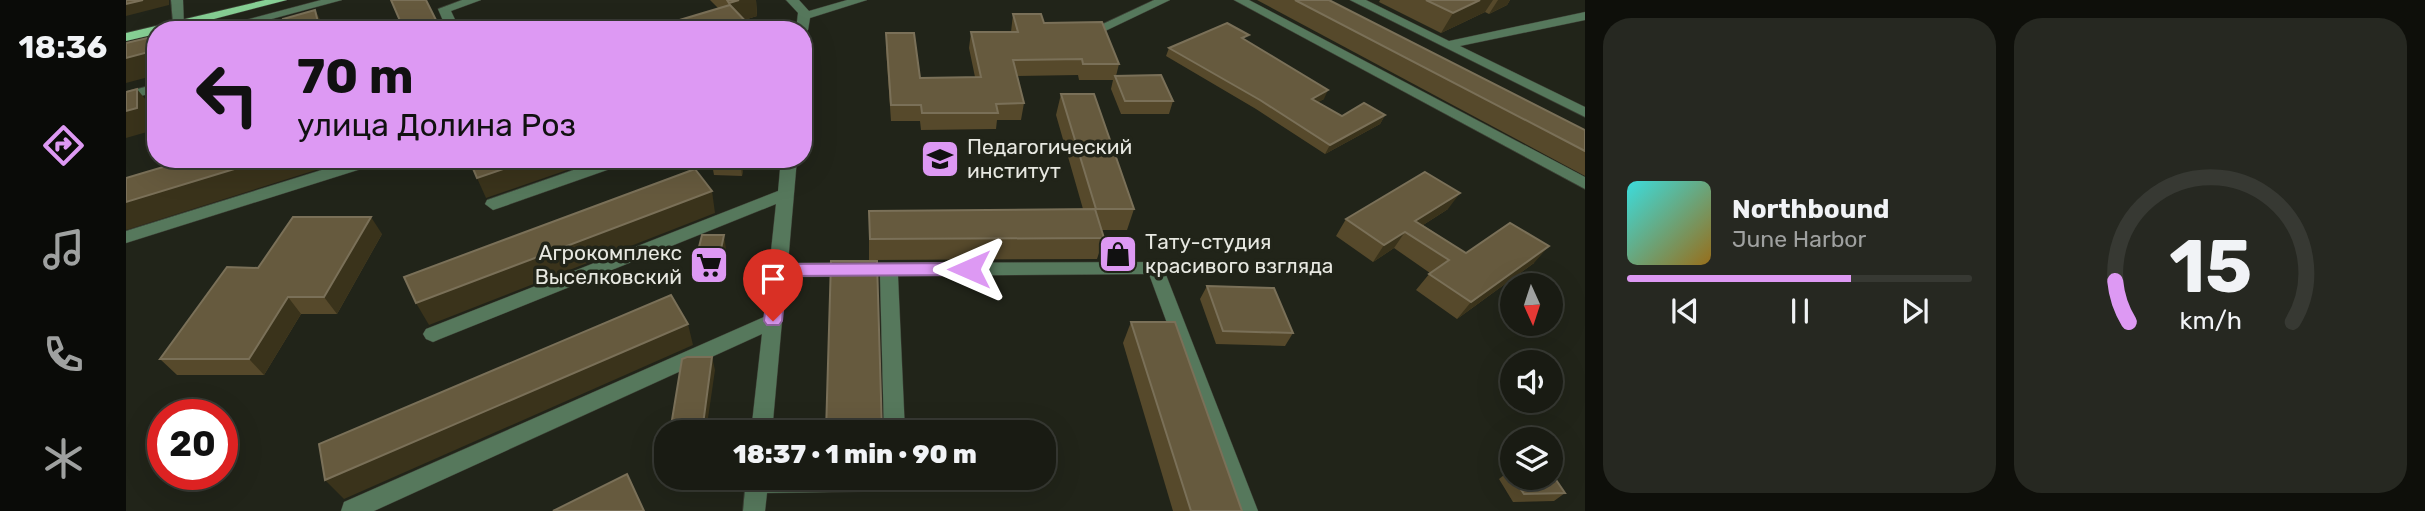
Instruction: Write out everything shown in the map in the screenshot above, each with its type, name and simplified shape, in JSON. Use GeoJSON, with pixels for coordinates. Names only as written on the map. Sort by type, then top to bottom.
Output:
{"type":"FeatureCollection","features":[{"type":"Feature","properties":{"kind":"main road"},"geometry":{"type":"LineString","coordinates":[[192,21],[281,0]]}},
{"type":"Feature","properties":{"kind":"main road"},"geometry":{"type":"LineString","coordinates":[[126,37],[147,32]]}},
{"type":"Feature","properties":{"kind":"street"},"geometry":{"type":"LineString","coordinates":[[177,0],[179,21]]}},
{"type":"Feature","properties":{"kind":"street"},"geometry":{"type":"LineString","coordinates":[[251,21],[336,0]]}},
{"type":"Feature","properties":{"kind":"street"},"geometry":{"type":"LineString","coordinates":[[450,21],[444,9],[475,0]]}},
{"type":"Feature","properties":{"kind":"street"},"geometry":{"type":"LineString","coordinates":[[792,0],[804,12],[802,21]]}},
{"type":"Feature","properties":{"kind":"street"},"geometry":{"type":"LineString","coordinates":[[812,21],[861,0]]}},
{"type":"Feature","properties":{"kind":"street"},"geometry":{"type":"LineString","coordinates":[[1096,30],[1164,0]]}},
{"type":"Feature","properties":{"kind":"street"},"geometry":{"type":"LineString","coordinates":[[1240,0],[1585,184]]}},
{"type":"Feature","properties":{"kind":"street"},"geometry":{"type":"LineString","coordinates":[[1356,0],[1585,113]]}},
{"type":"Feature","properties":{"kind":"street"},"geometry":{"type":"LineString","coordinates":[[1447,45],[1585,16]]}},
{"type":"Feature","properties":{"kind":"street"},"geometry":{"type":"LineString","coordinates":[[126,51],[147,46]]}},
{"type":"Feature","properties":{"kind":"street"},"geometry":{"type":"LineString","coordinates":[[126,96],[147,90]]}},
{"type":"Feature","properties":{"kind":"street"},"geometry":{"type":"LineString","coordinates":[[126,237],[346,168]]}},
{"type":"Feature","properties":{"kind":"street"},"geometry":{"type":"LineString","coordinates":[[493,204],[596,168]]}},
{"type":"Feature","properties":{"kind":"street"},"geometry":{"type":"LineString","coordinates":[[763,420],[788,168]]}},
{"type":"Feature","properties":{"kind":"street"},"geometry":{"type":"LineString","coordinates":[[433,334],[786,194]]}},
{"type":"Feature","properties":{"kind":"street"},"geometry":{"type":"LineString","coordinates":[[778,270],[1155,267],[1247,511]]}},
{"type":"Feature","properties":{"kind":"street"},"geometry":{"type":"LineString","coordinates":[[889,270],[895,420]]}},
{"type":"Feature","properties":{"kind":"street"},"geometry":{"type":"LineString","coordinates":[[352,510],[773,321]]}},
{"type":"Feature","properties":{"kind":"street"},"geometry":{"type":"LineString","coordinates":[[751,509],[755,490]]}},
{"type":"Feature","properties":{"kind":"building"},"geometry":{"type":"Polygon","coordinates":[[[126,0],[143,0],[126,4],[126,0]]]}},
{"type":"Feature","properties":{"kind":"building"},"geometry":{"type":"Polygon","coordinates":[[[391,0],[426,0],[436,21],[400,21],[391,0]]]}},
{"type":"Feature","properties":{"kind":"building"},"geometry":{"type":"Polygon","coordinates":[[[1295,0],[1329,0],[1585,130],[1585,151],[1295,0]]]}},
{"type":"Feature","properties":{"kind":"building"},"geometry":{"type":"Polygon","coordinates":[[[1426,0],[1480,0],[1453,13],[1426,0]]]}},
{"type":"Feature","properties":{"kind":"building"},"geometry":{"type":"Polygon","coordinates":[[[730,5],[745,21],[734,21],[676,21],[730,5]]]}},
{"type":"Feature","properties":{"kind":"building"},"geometry":{"type":"Polygon","coordinates":[[[315,10],[318,21],[283,21],[315,10]]]}},
{"type":"Feature","properties":{"kind":"building"},"geometry":{"type":"Polygon","coordinates":[[[1013,14],[1041,14],[1044,23],[1102,22],[1119,64],[1083,64],[1082,59],[1013,60],[1024,103],[996,104],[998,113],[922,113],[921,105],[891,105],[886,33],[914,33],[920,78],[981,77],[971,32],[1018,32],[1013,14]]]}},
{"type":"Feature","properties":{"kind":"building"},"geometry":{"type":"Polygon","coordinates":[[[1227,23],[1249,35],[1242,38],[1328,90],[1312,99],[1342,116],[1364,103],[1385,115],[1330,145],[1260,100],[1169,48],[1227,23]]]}},
{"type":"Feature","properties":{"kind":"building"},"geometry":{"type":"Polygon","coordinates":[[[147,38],[147,52],[126,58],[126,43],[147,38]]]}},
{"type":"Feature","properties":{"kind":"building"},"geometry":{"type":"Polygon","coordinates":[[[1161,75],[1173,101],[1125,101],[1115,76],[1161,75]]]}},
{"type":"Feature","properties":{"kind":"building"},"geometry":{"type":"Polygon","coordinates":[[[137,89],[137,108],[126,111],[126,92],[137,89]]]}},
{"type":"Feature","properties":{"kind":"building"},"geometry":{"type":"Polygon","coordinates":[[[1061,94],[1094,94],[1134,209],[1096,209],[1061,94]]]}},
{"type":"Feature","properties":{"kind":"building"},"geometry":{"type":"Polygon","coordinates":[[[160,168],[237,168],[126,202],[126,178],[160,168]]]}},
{"type":"Feature","properties":{"kind":"building"},"geometry":{"type":"Polygon","coordinates":[[[473,168],[506,168],[477,178],[473,168]]]}},
{"type":"Feature","properties":{"kind":"building"},"geometry":{"type":"Polygon","coordinates":[[[695,169],[712,191],[416,303],[404,277],[695,169]]]}},
{"type":"Feature","properties":{"kind":"building"},"geometry":{"type":"Polygon","coordinates":[[[1425,172],[1460,193],[1415,221],[1466,253],[1510,223],[1549,246],[1511,273],[1500,273],[1500,281],[1471,302],[1429,274],[1449,260],[1405,232],[1384,245],[1346,219],[1425,172]]]}},
{"type":"Feature","properties":{"kind":"building"},"geometry":{"type":"Polygon","coordinates":[[[1095,209],[1104,238],[870,239],[869,211],[1095,209]]]}},
{"type":"Feature","properties":{"kind":"building"},"geometry":{"type":"Polygon","coordinates":[[[293,217],[371,217],[324,297],[288,297],[249,359],[160,359],[227,267],[258,268],[293,217]]]}},
{"type":"Feature","properties":{"kind":"building"},"geometry":{"type":"Polygon","coordinates":[[[702,235],[724,235],[718,263],[695,263],[702,235]]]}},
{"type":"Feature","properties":{"kind":"building"},"geometry":{"type":"Polygon","coordinates":[[[831,261],[877,261],[882,420],[826,420],[831,261]]]}},
{"type":"Feature","properties":{"kind":"building"},"geometry":{"type":"Polygon","coordinates":[[[1207,286],[1274,288],[1293,333],[1223,331],[1207,286]]]}},
{"type":"Feature","properties":{"kind":"building"},"geometry":{"type":"Polygon","coordinates":[[[671,295],[688,324],[325,480],[319,444],[671,295]]]}},
{"type":"Feature","properties":{"kind":"building"},"geometry":{"type":"Polygon","coordinates":[[[1131,322],[1175,322],[1242,511],[1191,511],[1131,322]]]}},
{"type":"Feature","properties":{"kind":"building"},"geometry":{"type":"Polygon","coordinates":[[[712,357],[704,420],[672,420],[682,359],[712,357]]]}},
{"type":"Feature","properties":{"kind":"building"},"geometry":{"type":"Polygon","coordinates":[[[627,474],[644,511],[553,511],[627,474]]]}},
{"type":"Feature","properties":{"kind":"building"},"geometry":{"type":"Polygon","coordinates":[[[1521,490],[1563,490],[1565,493],[1524,494],[1521,490]]]}},
{"type":"Feature","properties":{"kind":"place","name":"Педагогический институт"},"geometry":{"type":"Point","coordinates":[940,159]}},
{"type":"Feature","properties":{"kind":"place","name":"Тату-студия красивого взгляда"},"geometry":{"type":"Point","coordinates":[1118,254]}},
{"type":"Feature","properties":{"kind":"place","name":"Агрокомплекс Выселковский"},"geometry":{"type":"Point","coordinates":[709,265]}},
{"type":"Feature","properties":{"kind":"route"},"geometry":{"type":"LineString","coordinates":[[773,321],[778,270],[969,269]]}}]}
